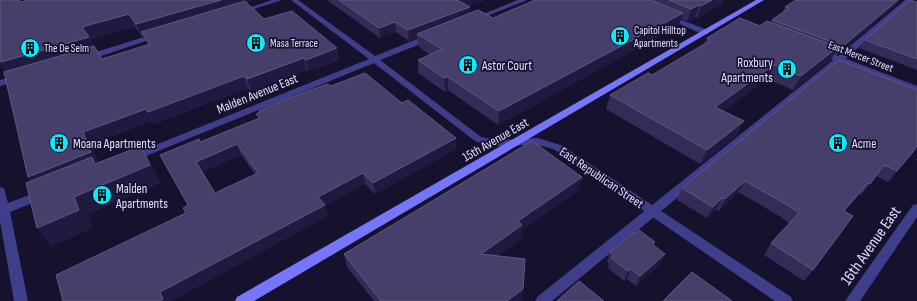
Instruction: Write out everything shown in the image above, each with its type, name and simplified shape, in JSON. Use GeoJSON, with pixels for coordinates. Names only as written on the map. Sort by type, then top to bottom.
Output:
{"type":"FeatureCollection","features":[{"type":"Feature","properties":{"kind":"street"},"geometry":{"type":"LineString","coordinates":[[234,14],[279,0]]}},
{"type":"Feature","properties":{"kind":"street","name":"East Republican Street"},"geometry":{"type":"LineString","coordinates":[[294,0],[478,139],[492,144],[516,142],[544,143],[559,148],[786,301]]}},
{"type":"Feature","properties":{"kind":"street"},"geometry":{"type":"LineString","coordinates":[[464,23],[524,0]]}},
{"type":"Feature","properties":{"kind":"street","name":"15th Avenue East"},"geometry":{"type":"LineString","coordinates":[[242,301],[761,0]]}},
{"type":"Feature","properties":{"kind":"street"},"geometry":{"type":"LineString","coordinates":[[542,301],[840,59],[909,0]]}},
{"type":"Feature","properties":{"kind":"street"},"geometry":{"type":"LineString","coordinates":[[659,13],[705,32]]}},
{"type":"Feature","properties":{"kind":"street"},"geometry":{"type":"LineString","coordinates":[[730,18],[744,23]]}},
{"type":"Feature","properties":{"kind":"street","name":"Malden Avenue East"},"geometry":{"type":"LineString","coordinates":[[123,161],[442,32]]}},
{"type":"Feature","properties":{"kind":"street"},"geometry":{"type":"LineString","coordinates":[[76,61],[166,34]]}},
{"type":"Feature","properties":{"kind":"street","name":"East Mercer Street"},"geometry":{"type":"LineString","coordinates":[[810,48],[917,88]]}},
{"type":"Feature","properties":{"kind":"street"},"geometry":{"type":"LineString","coordinates":[[0,83],[24,76]]}},
{"type":"Feature","properties":{"kind":"street"},"geometry":{"type":"LineString","coordinates":[[0,191],[2,210],[21,301]]}},
{"type":"Feature","properties":{"kind":"street"},"geometry":{"type":"LineString","coordinates":[[2,210],[50,191]]}},
{"type":"Feature","properties":{"kind":"street","name":"16th Avenue East"},"geometry":{"type":"LineString","coordinates":[[852,301],[917,208]]}},
{"type":"Feature","properties":{"kind":"building"},"geometry":{"type":"Polygon","coordinates":[[[0,0],[19,0],[20,2],[29,0],[221,0],[136,24],[129,14],[82,27],[89,37],[1,62],[0,0]]]}},
{"type":"Feature","properties":{"kind":"building"},"geometry":{"type":"Polygon","coordinates":[[[339,0],[457,0],[470,7],[408,30],[395,22],[379,28],[339,0]]]}},
{"type":"Feature","properties":{"kind":"building"},"geometry":{"type":"Polygon","coordinates":[[[535,0],[651,0],[683,13],[499,111],[448,77],[444,78],[418,60],[442,49],[417,34],[478,10],[493,18],[535,0]]]}},
{"type":"Feature","properties":{"kind":"building"},"geometry":{"type":"Polygon","coordinates":[[[669,0],[712,0],[691,9],[669,0]]]}},
{"type":"Feature","properties":{"kind":"building"},"geometry":{"type":"Polygon","coordinates":[[[796,0],[898,0],[843,46],[772,20],[789,8],[785,7],[796,0]]]}},
{"type":"Feature","properties":{"kind":"building"},"geometry":{"type":"Polygon","coordinates":[[[910,0],[917,2],[917,59],[865,40],[910,0]]]}},
{"type":"Feature","properties":{"kind":"building"},"geometry":{"type":"Polygon","coordinates":[[[245,1],[264,19],[292,11],[337,48],[306,60],[304,58],[247,79],[244,76],[148,112],[146,109],[83,132],[91,152],[28,177],[4,72],[94,46],[102,59],[150,44],[141,32],[245,1]]]}},
{"type":"Feature","properties":{"kind":"building"},"geometry":{"type":"Polygon","coordinates":[[[740,18],[760,26],[767,21],[838,47],[801,76],[774,65],[715,107],[744,121],[707,150],[610,95],[648,73],[652,75],[711,40],[707,38],[740,18]]]}},
{"type":"Feature","properties":{"kind":"building"},"geometry":{"type":"Polygon","coordinates":[[[839,60],[917,90],[917,146],[897,171],[884,165],[870,184],[868,183],[844,211],[853,216],[813,270],[771,243],[799,213],[789,206],[745,181],[725,199],[722,198],[713,207],[682,188],[839,60]]]}},
{"type":"Feature","properties":{"kind":"building"},"geometry":{"type":"Polygon","coordinates":[[[365,73],[402,103],[408,100],[456,138],[373,183],[363,173],[318,197],[325,205],[160,292],[163,299],[160,301],[63,301],[56,275],[186,213],[183,208],[188,205],[160,155],[199,139],[200,142],[260,118],[256,114],[260,112],[259,111],[287,99],[327,84],[331,86],[365,73]],[[237,144],[196,162],[215,193],[258,173],[237,144]]]}},
{"type":"Feature","properties":{"kind":"building"},"geometry":{"type":"Polygon","coordinates":[[[532,141],[582,177],[518,221],[522,225],[481,254],[525,259],[523,289],[507,301],[381,301],[344,254],[532,141]]]}},
{"type":"Feature","properties":{"kind":"building"},"geometry":{"type":"Polygon","coordinates":[[[141,146],[150,165],[74,197],[79,210],[37,228],[26,183],[92,157],[95,164],[141,146]]]}},
{"type":"Feature","properties":{"kind":"building"},"geometry":{"type":"Polygon","coordinates":[[[639,230],[655,242],[652,244],[665,254],[640,276],[631,269],[628,271],[611,258],[614,256],[610,252],[639,230]]]}},
{"type":"Feature","properties":{"kind":"building"},"geometry":{"type":"Polygon","coordinates":[[[692,272],[732,301],[663,301],[692,272]]]}},
{"type":"Feature","properties":{"kind":"building"},"geometry":{"type":"Polygon","coordinates":[[[579,281],[604,301],[557,301],[579,281]]]}},
{"type":"Feature","properties":{"kind":"place","name":"Capitol Hilltop Apartments"},"geometry":{"type":"Point","coordinates":[620,36]}},
{"type":"Feature","properties":{"kind":"place","name":"Masa Terrace"},"geometry":{"type":"Point","coordinates":[256,43]}},
{"type":"Feature","properties":{"kind":"place","name":"The De Selm"},"geometry":{"type":"Point","coordinates":[30,48]}},
{"type":"Feature","properties":{"kind":"place","name":"Astor Court"},"geometry":{"type":"Point","coordinates":[468,65]}},
{"type":"Feature","properties":{"kind":"place","name":"Roxbury Apartments"},"geometry":{"type":"Point","coordinates":[787,69]}},
{"type":"Feature","properties":{"kind":"place","name":"Moana Apartments"},"geometry":{"type":"Point","coordinates":[59,143]}},
{"type":"Feature","properties":{"kind":"place","name":"Acme"},"geometry":{"type":"Point","coordinates":[838,143]}},
{"type":"Feature","properties":{"kind":"place","name":"Malden Apartments"},"geometry":{"type":"Point","coordinates":[102,195]}}]}
